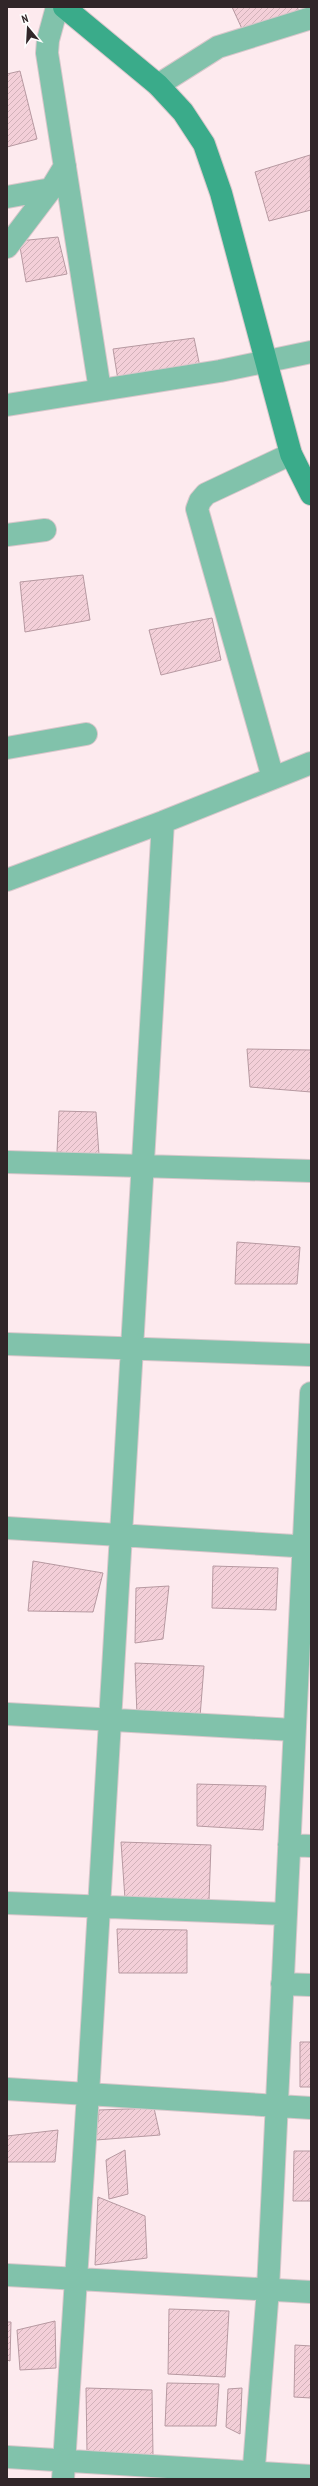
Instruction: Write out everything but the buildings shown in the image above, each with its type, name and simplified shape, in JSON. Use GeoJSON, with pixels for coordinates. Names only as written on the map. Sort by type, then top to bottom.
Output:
{"type":"FeatureCollection","features":[{"type":"Feature","properties":{"kind":"main road"},"geometry":{"type":"LineString","coordinates":[[64,7],[158,85],[183,112],[204,144],[221,193],[291,454],[311,494]]}},
{"type":"Feature","properties":{"kind":"street"},"geometry":{"type":"LineString","coordinates":[[57,7],[48,40],[47,53],[100,390]]}},
{"type":"Feature","properties":{"kind":"street"},"geometry":{"type":"LineString","coordinates":[[158,85],[218,47],[311,18]]}},
{"type":"Feature","properties":{"kind":"street"},"geometry":{"type":"LineString","coordinates":[[7,247],[51,189],[65,166]]}},
{"type":"Feature","properties":{"kind":"street"},"geometry":{"type":"LineString","coordinates":[[7,197],[51,189]]}},
{"type":"Feature","properties":{"kind":"street"},"geometry":{"type":"LineString","coordinates":[[7,405],[266,363],[311,352]]}},
{"type":"Feature","properties":{"kind":"street"},"geometry":{"type":"LineString","coordinates":[[273,778],[197,509],[200,501],[206,494],[291,454]]}},
{"type":"Feature","properties":{"kind":"street"},"geometry":{"type":"LineString","coordinates":[[7,535],[45,530]]}},
{"type":"Feature","properties":{"kind":"street"},"geometry":{"type":"LineString","coordinates":[[7,748],[86,734]]}},
{"type":"Feature","properties":{"kind":"street"},"geometry":{"type":"LineString","coordinates":[[7,880],[163,822],[311,762]]}},
{"type":"Feature","properties":{"kind":"street"},"geometry":{"type":"LineString","coordinates":[[63,2470],[111,1720],[163,822]]}},
{"type":"Feature","properties":{"kind":"street"},"geometry":{"type":"LineString","coordinates":[[7,1162],[311,1171]]}},
{"type":"Feature","properties":{"kind":"street"},"geometry":{"type":"LineString","coordinates":[[7,1344],[311,1355]]}},
{"type":"Feature","properties":{"kind":"street"},"geometry":{"type":"LineString","coordinates":[[253,2475],[268,2289],[294,1730],[307,1547],[311,1395]]}},
{"type":"Feature","properties":{"kind":"street"},"geometry":{"type":"LineString","coordinates":[[7,1528],[307,1547]]}},
{"type":"Feature","properties":{"kind":"street"},"geometry":{"type":"LineString","coordinates":[[7,1714],[294,1730]]}},
{"type":"Feature","properties":{"kind":"street"},"geometry":{"type":"LineString","coordinates":[[289,1845],[311,1846]]}},
{"type":"Feature","properties":{"kind":"street"},"geometry":{"type":"LineString","coordinates":[[7,1903],[286,1914]]}},
{"type":"Feature","properties":{"kind":"street"},"geometry":{"type":"LineString","coordinates":[[282,1984],[311,1986]]}},
{"type":"Feature","properties":{"kind":"street"},"geometry":{"type":"LineString","coordinates":[[7,2089],[311,2108]]}},
{"type":"Feature","properties":{"kind":"street"},"geometry":{"type":"LineString","coordinates":[[7,2275],[311,2292]]}},
{"type":"Feature","properties":{"kind":"street"},"geometry":{"type":"LineString","coordinates":[[7,2457],[63,2470],[311,2476]]}}]}
